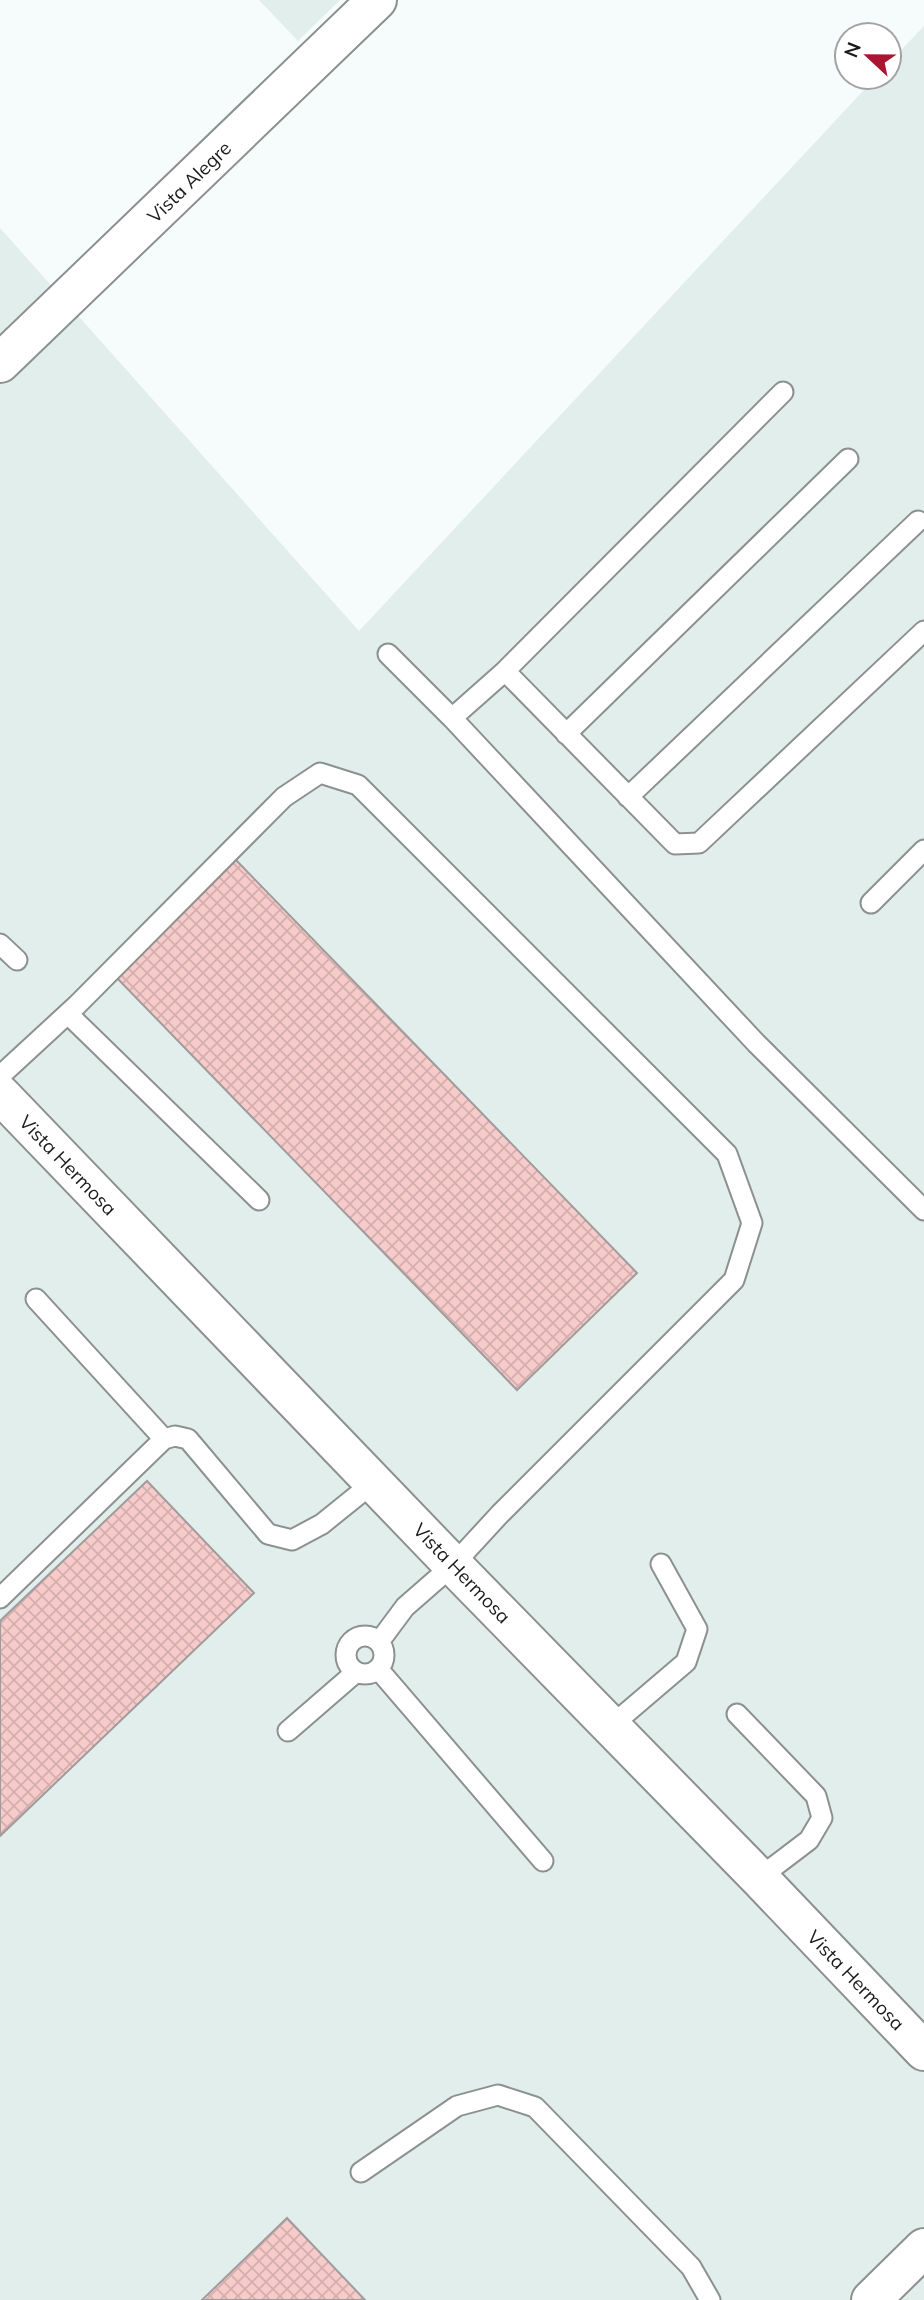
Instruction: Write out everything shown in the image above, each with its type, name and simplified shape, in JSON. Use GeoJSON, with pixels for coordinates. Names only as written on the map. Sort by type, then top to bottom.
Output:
{"type":"FeatureCollection","features":[{"type":"Feature","properties":{"kind":"street","name":"Vista Alegre"},"geometry":{"type":"LineString","coordinates":[[0,363],[377,0]]}},
{"type":"Feature","properties":{"kind":"street","name":"Vista Hermosa"},"geometry":{"type":"LineString","coordinates":[[0,1094],[924,2052]]}},
{"type":"Feature","properties":{"kind":"street"},"geometry":{"type":"LineString","coordinates":[[871,2300],[924,2248]]}},
{"type":"Feature","properties":{"kind":"lane"},"geometry":{"type":"LineString","coordinates":[[452,718],[505,671],[783,392]]}},
{"type":"Feature","properties":{"kind":"lane"},"geometry":{"type":"LineString","coordinates":[[566,734],[848,458]]}},
{"type":"Feature","properties":{"kind":"lane"},"geometry":{"type":"LineString","coordinates":[[628,797],[918,521]]}},
{"type":"Feature","properties":{"kind":"lane"},"geometry":{"type":"LineString","coordinates":[[505,671],[675,844],[699,843],[924,631]]}},
{"type":"Feature","properties":{"kind":"lane"},"geometry":{"type":"LineString","coordinates":[[388,654],[452,718],[756,1042],[924,1210]]}},
{"type":"Feature","properties":{"kind":"lane"},"geometry":{"type":"LineString","coordinates":[[0,1076],[68,1014],[284,797],[320,773],[358,785],[727,1154],[752,1223],[734,1280],[500,1514],[453,1565],[405,1607],[379,1642]]}},
{"type":"Feature","properties":{"kind":"lane"},"geometry":{"type":"LineString","coordinates":[[871,903],[924,850]]}},
{"type":"Feature","properties":{"kind":"lane"},"geometry":{"type":"LineString","coordinates":[[0,944],[17,960]]}},
{"type":"Feature","properties":{"kind":"lane"},"geometry":{"type":"LineString","coordinates":[[68,1014],[259,1200]]}},
{"type":"Feature","properties":{"kind":"lane"},"geometry":{"type":"LineString","coordinates":[[36,1299],[164,1439]]}},
{"type":"Feature","properties":{"kind":"lane"},"geometry":{"type":"LineString","coordinates":[[0,1598],[164,1439],[175,1436],[188,1439],[268,1534],[292,1539],[322,1524],[374,1482]]}},
{"type":"Feature","properties":{"kind":"lane"},"geometry":{"type":"LineString","coordinates":[[611,1726],[686,1662],[693,1644],[697,1629],[660,1564]]}},
{"type":"Feature","properties":{"kind":"lane"},"geometry":{"type":"LineString","coordinates":[[358,1636],[370,1636],[379,1642],[385,1656],[379,1670],[368,1675],[355,1673],[348,1665],[345,1654],[349,1643],[358,1636]]}},
{"type":"Feature","properties":{"kind":"lane"},"geometry":{"type":"LineString","coordinates":[[379,1670],[543,1861]]}},
{"type":"Feature","properties":{"kind":"lane"},"geometry":{"type":"LineString","coordinates":[[288,1731],[355,1673]]}},
{"type":"Feature","properties":{"kind":"lane"},"geometry":{"type":"LineString","coordinates":[[737,1714],[816,1796],[822,1818],[809,1840],[759,1878]]}},
{"type":"Feature","properties":{"kind":"lane"},"geometry":{"type":"LineString","coordinates":[[361,2172],[457,2106],[498,2095],[535,2107],[691,2267],[709,2300]]}},
{"type":"Feature","properties":{"kind":"shaded area"},"geometry":{"type":"Polygon","coordinates":[[[259,0],[340,0],[298,41],[259,0]]]}},
{"type":"Feature","properties":{"kind":"shaded area"},"geometry":{"type":"Polygon","coordinates":[[[924,26],[924,2300],[0,2300],[0,228],[359,631],[863,91],[903,91],[903,48],[924,26]]]}},
{"type":"Feature","properties":{"kind":"building"},"geometry":{"type":"Polygon","coordinates":[[[235,859],[637,1273],[517,1390],[115,976],[235,859]]]}},
{"type":"Feature","properties":{"kind":"building"},"geometry":{"type":"Polygon","coordinates":[[[147,1481],[254,1593],[0,1836],[0,1621],[147,1481]]]}},
{"type":"Feature","properties":{"kind":"building"},"geometry":{"type":"Polygon","coordinates":[[[287,2218],[365,2300],[202,2300],[287,2218]]]}}]}
